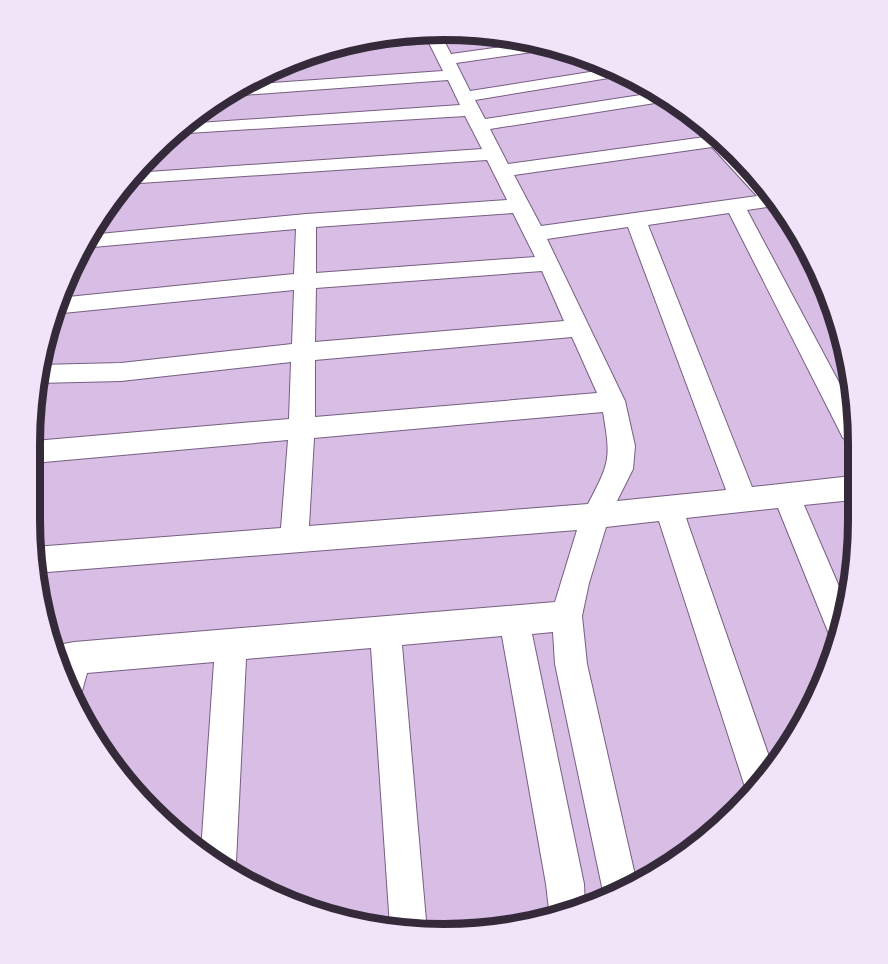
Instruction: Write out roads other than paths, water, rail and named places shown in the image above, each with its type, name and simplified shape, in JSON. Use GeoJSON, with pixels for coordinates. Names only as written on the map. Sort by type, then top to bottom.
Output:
{"type":"FeatureCollection","features":[{"type":"Feature","properties":{"kind":"street"},"geometry":{"type":"LineString","coordinates":[[358,50],[454,77],[644,94]]}},
{"type":"Feature","properties":{"kind":"street"},"geometry":{"type":"LineString","coordinates":[[195,127],[454,77],[532,50]]}},
{"type":"Feature","properties":{"kind":"street"},"geometry":{"type":"LineString","coordinates":[[250,91],[454,77],[601,73]]}},
{"type":"Feature","properties":{"kind":"street"},"geometry":{"type":"LineString","coordinates":[[454,77],[549,263],[613,401],[622,446],[620,469],[596,516],[574,583],[567,616],[570,664],[618,884]]}},
{"type":"Feature","properties":{"kind":"street"},"geometry":{"type":"LineString","coordinates":[[141,178],[498,163],[705,137]]}},
{"type":"Feature","properties":{"kind":"street"},"geometry":{"type":"LineString","coordinates":[[534,234],[766,201]]}},
{"type":"Feature","properties":{"kind":"street"},"geometry":{"type":"LineString","coordinates":[[96,241],[306,221],[520,206]]}},
{"type":"Feature","properties":{"kind":"street"},"geometry":{"type":"LineString","coordinates":[[735,206],[847,422]]}},
{"type":"Feature","properties":{"kind":"street"},"geometry":{"type":"LineString","coordinates":[[636,220],[743,500]]}},
{"type":"Feature","properties":{"kind":"street"},"geometry":{"type":"LineString","coordinates":[[294,540],[302,430],[306,221]]}},
{"type":"Feature","properties":{"kind":"street"},"geometry":{"type":"LineString","coordinates":[[65,305],[305,281],[549,263]]}},
{"type":"Feature","properties":{"kind":"street"},"geometry":{"type":"LineString","coordinates":[[47,375],[121,372],[303,352],[578,328]]}},
{"type":"Feature","properties":{"kind":"street"},"geometry":{"type":"LineString","coordinates":[[40,451],[613,401]]}},
{"type":"Feature","properties":{"kind":"street"},"geometry":{"type":"LineString","coordinates":[[42,559],[596,516],[848,489]]}},
{"type":"Feature","properties":{"kind":"street"},"geometry":{"type":"LineString","coordinates":[[786,495],[836,614]]}},
{"type":"Feature","properties":{"kind":"street"},"geometry":{"type":"LineString","coordinates":[[669,508],[758,774]]}},
{"type":"Feature","properties":{"kind":"street"},"geometry":{"type":"LineString","coordinates":[[66,659],[567,616]]}},
{"type":"Feature","properties":{"kind":"street"},"geometry":{"type":"LineString","coordinates":[[514,620],[565,884],[566,904]]}},
{"type":"Feature","properties":{"kind":"street"},"geometry":{"type":"LineString","coordinates":[[385,632],[408,922]]}},
{"type":"Feature","properties":{"kind":"street"},"geometry":{"type":"LineString","coordinates":[[218,854],[231,645]]}}]}
